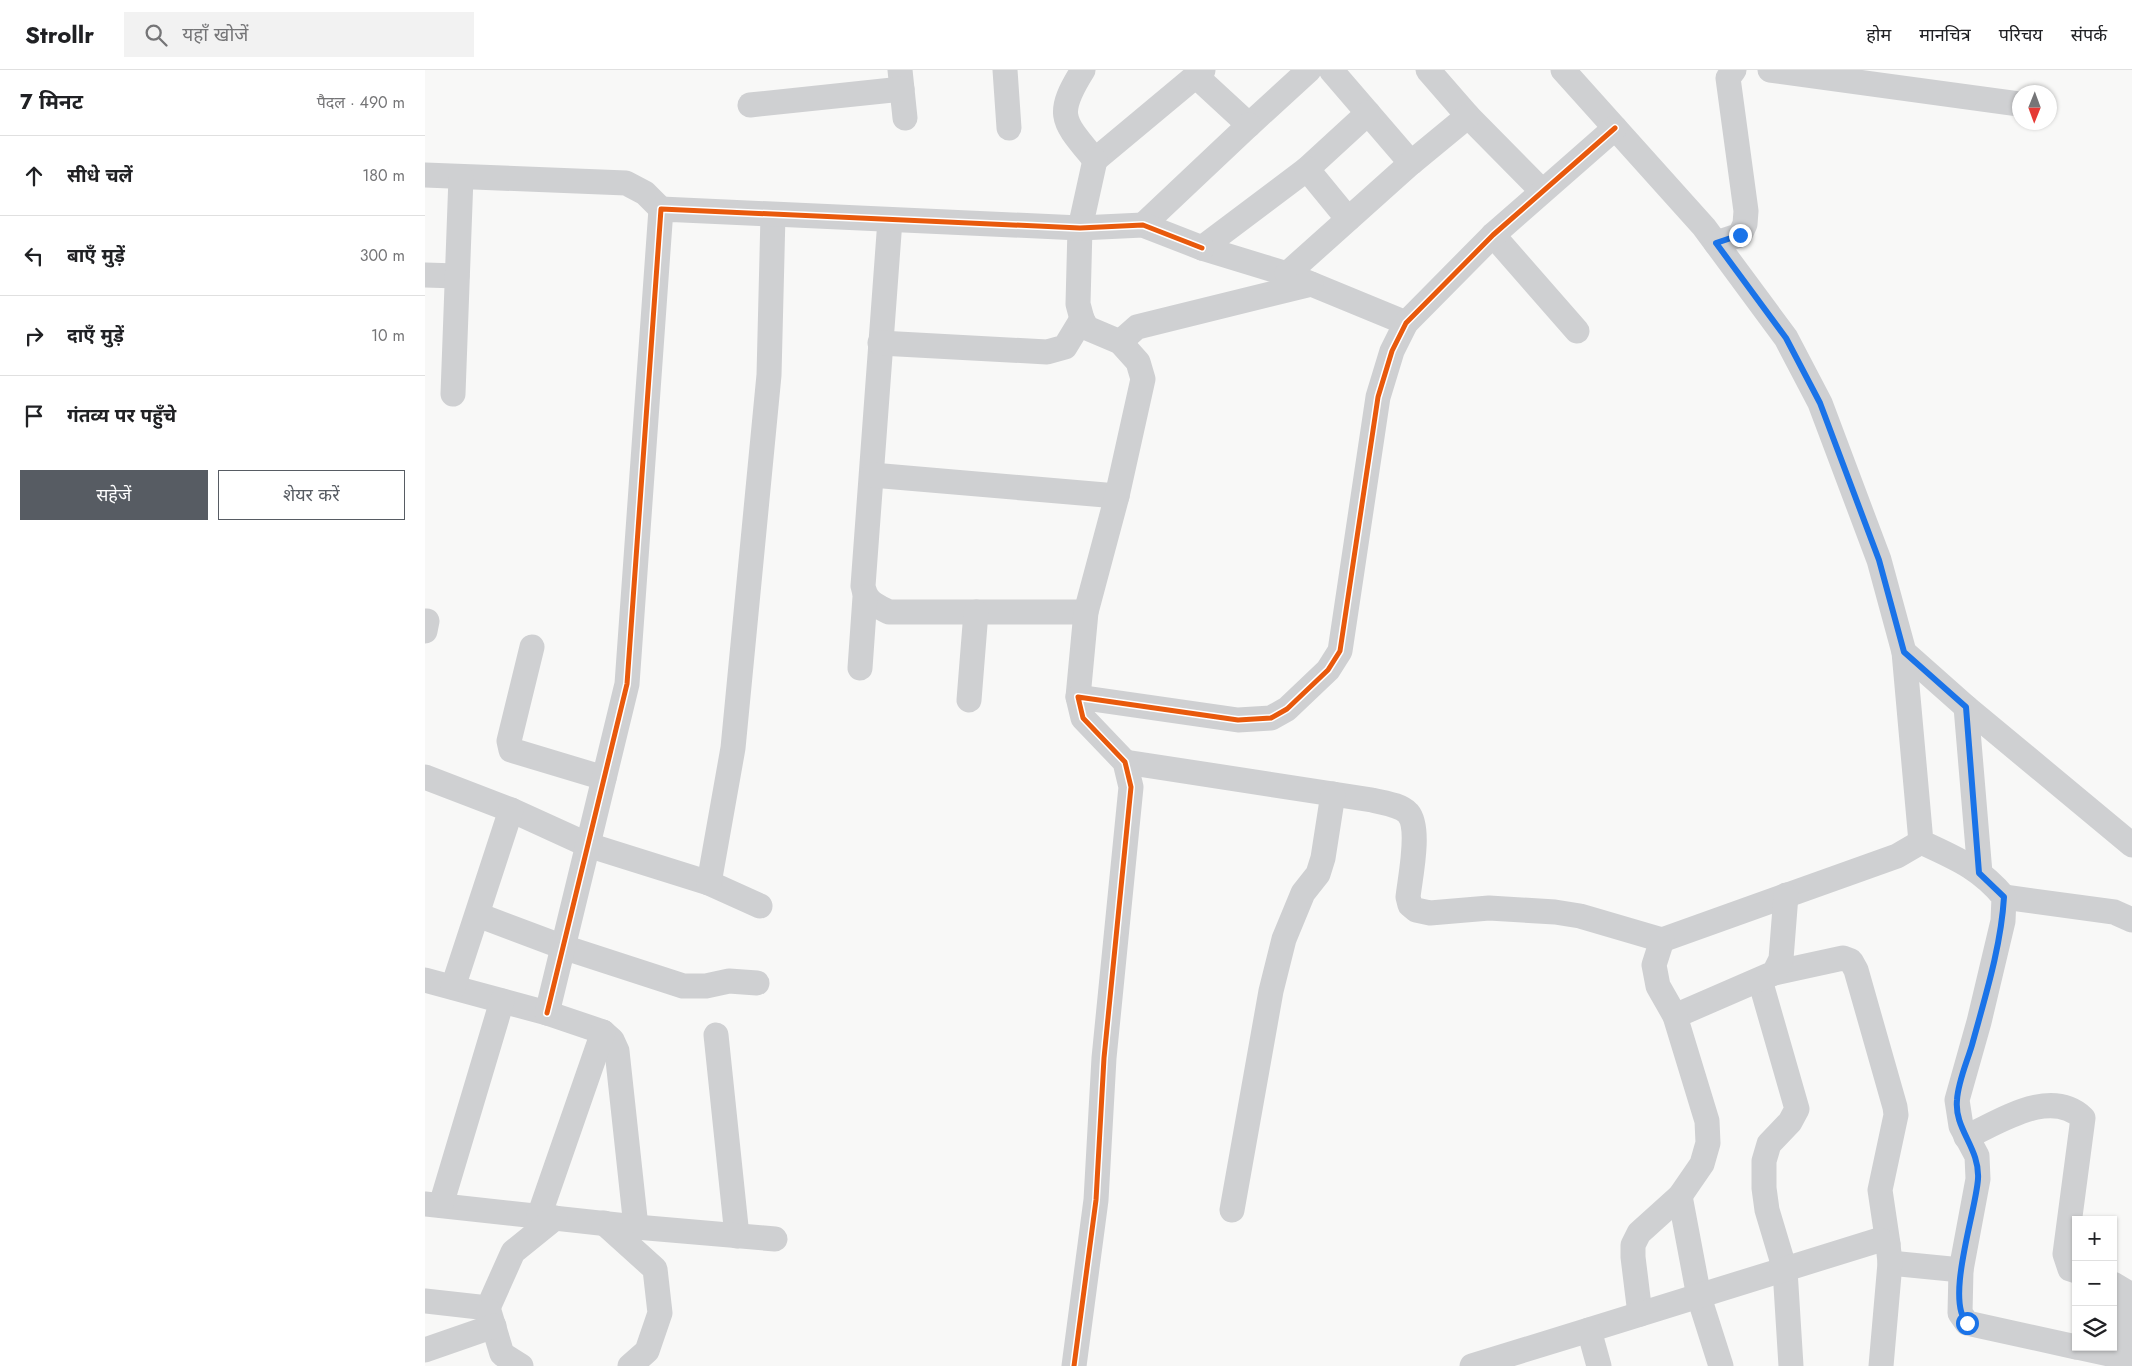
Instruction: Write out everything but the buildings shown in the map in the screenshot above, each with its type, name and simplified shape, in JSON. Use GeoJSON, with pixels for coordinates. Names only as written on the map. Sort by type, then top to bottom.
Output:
{"type":"FeatureCollection","features":[{"type":"Feature","properties":{"kind":"street"},"geometry":{"type":"LineString","coordinates":[[1005,70],[1009,128]]}},
{"type":"Feature","properties":{"kind":"street"},"geometry":{"type":"LineString","coordinates":[[1083,70],[1068,94],[1065,108],[1067,125],[1095,160]]}},
{"type":"Feature","properties":{"kind":"street"},"geometry":{"type":"LineString","coordinates":[[1143,225],[1309,70]]}},
{"type":"Feature","properties":{"kind":"street"},"geometry":{"type":"LineString","coordinates":[[1331,70],[1411,162]]}},
{"type":"Feature","properties":{"kind":"street"},"geometry":{"type":"LineString","coordinates":[[1428,70],[1468,116],[1543,191]]}},
{"type":"Feature","properties":{"kind":"street"},"geometry":{"type":"LineString","coordinates":[[1563,70],[1704,227],[1786,338],[1820,403],[1879,560],[1904,652],[1921,842]]}},
{"type":"Feature","properties":{"kind":"street"},"geometry":{"type":"LineString","coordinates":[[1716,243],[1740,235],[1745,224],[1746,211],[1728,78],[1734,70]]}},
{"type":"Feature","properties":{"kind":"street"},"geometry":{"type":"LineString","coordinates":[[1770,70],[2012,103]]}},
{"type":"Feature","properties":{"kind":"street"},"geometry":{"type":"LineString","coordinates":[[1074,1366],[1096,1200],[1104,1058],[1131,787],[1125,762],[1083,718],[1078,697],[1086,612],[1117,496],[1143,379],[1138,362],[1120,342],[1087,328],[1082,319],[1078,304],[1080,228],[1095,160],[1200,73],[1249,124]]}},
{"type":"Feature","properties":{"kind":"street"},"geometry":{"type":"LineString","coordinates":[[750,105],[901,80],[905,118]]}},
{"type":"Feature","properties":{"kind":"street"},"geometry":{"type":"LineString","coordinates":[[1202,248],[1307,169],[1369,114]]}},
{"type":"Feature","properties":{"kind":"street"},"geometry":{"type":"LineString","coordinates":[[1287,274],[1411,162],[1468,116]]}},
{"type":"Feature","properties":{"kind":"street"},"geometry":{"type":"LineString","coordinates":[[1078,697],[1238,720],[1271,718],[1287,709],[1328,670],[1340,651],[1378,397],[1392,351],[1406,323],[1493,234],[1615,128]]}},
{"type":"Feature","properties":{"kind":"street"},"geometry":{"type":"LineString","coordinates":[[1307,169],[1348,219]]}},
{"type":"Feature","properties":{"kind":"street"},"geometry":{"type":"LineString","coordinates":[[425,175],[626,184],[645,193],[661,209],[1080,228],[1143,225],[1202,248],[1287,274],[1406,323]]}},
{"type":"Feature","properties":{"kind":"street"},"geometry":{"type":"LineString","coordinates":[[453,394],[461,177]]}},
{"type":"Feature","properties":{"kind":"street"},"geometry":{"type":"LineString","coordinates":[[547,1013],[627,684],[661,209]]}},
{"type":"Feature","properties":{"kind":"street"},"geometry":{"type":"LineString","coordinates":[[709,883],[733,748],[768,385],[773,215]]}},
{"type":"Feature","properties":{"kind":"street"},"geometry":{"type":"LineString","coordinates":[[860,668],[865,597],[863,586],[890,220]]}},
{"type":"Feature","properties":{"kind":"street"},"geometry":{"type":"LineString","coordinates":[[1493,234],[1577,331]]}},
{"type":"Feature","properties":{"kind":"street"},"geometry":{"type":"LineString","coordinates":[[425,275],[457,276]]}},
{"type":"Feature","properties":{"kind":"street"},"geometry":{"type":"LineString","coordinates":[[1120,342],[1137,328],[1311,284]]}},
{"type":"Feature","properties":{"kind":"street"},"geometry":{"type":"LineString","coordinates":[[880,343],[1047,352],[1065,346],[1082,319]]}},
{"type":"Feature","properties":{"kind":"street"},"geometry":{"type":"LineString","coordinates":[[872,475],[1117,496]]}},
{"type":"Feature","properties":{"kind":"street"},"geometry":{"type":"LineString","coordinates":[[865,597],[872,604],[889,612],[1086,612]]}},
{"type":"Feature","properties":{"kind":"street"},"geometry":{"type":"LineString","coordinates":[[969,700],[976,612]]}},
{"type":"Feature","properties":{"kind":"street"},"geometry":{"type":"LineString","coordinates":[[532,647],[509,741],[511,750],[604,778]]}},
{"type":"Feature","properties":{"kind":"street"},"geometry":{"type":"LineString","coordinates":[[1904,652],[1966,707],[2132,845]]}},
{"type":"Feature","properties":{"kind":"street"},"geometry":{"type":"LineString","coordinates":[[1966,707],[1979,873]]}},
{"type":"Feature","properties":{"kind":"street"},"geometry":{"type":"LineString","coordinates":[[1125,762],[1333,794],[1395,806],[1407,813],[1415,826],[1408,897],[1410,905],[1416,910],[1430,914],[1489,908],[1555,912],[1579,916],[1662,940],[1897,856],[1921,842]]}},
{"type":"Feature","properties":{"kind":"street"},"geometry":{"type":"LineString","coordinates":[[425,777],[511,810],[588,845],[709,883],[760,906]]}},
{"type":"Feature","properties":{"kind":"street"},"geometry":{"type":"LineString","coordinates":[[1232,1210],[1271,991],[1282,948],[1297,903],[1318,874],[1323,858],[1333,794]]}},
{"type":"Feature","properties":{"kind":"street"},"geometry":{"type":"LineString","coordinates":[[453,987],[511,810]]}},
{"type":"Feature","properties":{"kind":"street"},"geometry":{"type":"LineString","coordinates":[[1921,842],[1969,864],[2004,897],[2114,912],[2132,920]]}},
{"type":"Feature","properties":{"kind":"street"},"geometry":{"type":"LineString","coordinates":[[1767,976],[1781,959],[1786,896]]}},
{"type":"Feature","properties":{"kind":"street"},"geometry":{"type":"LineString","coordinates":[[2004,897],[1998,939],[1957,1100],[1958,1115],[1966,1137],[1977,1156],[1978,1179],[1961,1270],[1960,1313],[1967,1323],[2072,1346]]}},
{"type":"Feature","properties":{"kind":"street"},"geometry":{"type":"LineString","coordinates":[[477,915],[563,947],[683,986],[706,986],[729,981],[757,983]]}},
{"type":"Feature","properties":{"kind":"street"},"geometry":{"type":"LineString","coordinates":[[1640,1314],[1633,1245],[1639,1233],[1680,1196],[1702,1164],[1708,1143],[1707,1121],[1675,1016],[1658,986],[1654,965],[1662,940]]}},
{"type":"Feature","properties":{"kind":"street"},"geometry":{"type":"LineString","coordinates":[[1675,1016],[1767,976],[1843,958],[1851,961],[1856,970],[1896,1115],[1880,1190],[1889,1254],[1881,1366]]}},
{"type":"Feature","properties":{"kind":"street"},"geometry":{"type":"LineString","coordinates":[[1767,976],[1797,1108],[1790,1122],[1769,1144],[1764,1161],[1764,1188],[1767,1210],[1785,1270],[1791,1366]]}},
{"type":"Feature","properties":{"kind":"street"},"geometry":{"type":"LineString","coordinates":[[425,980],[547,1013],[603,1032],[612,1040],[617,1051],[636,1227]]}},
{"type":"Feature","properties":{"kind":"street"},"geometry":{"type":"LineString","coordinates":[[502,1000],[433,1204],[636,1227],[775,1239]]}},
{"type":"Feature","properties":{"kind":"street"},"geometry":{"type":"LineString","coordinates":[[521,1366],[502,1354],[491,1317],[513,1252],[547,1217],[603,1032]]}},
{"type":"Feature","properties":{"kind":"street"},"geometry":{"type":"LineString","coordinates":[[716,1035],[737,1236]]}},
{"type":"Feature","properties":{"kind":"street"},"geometry":{"type":"LineString","coordinates":[[1966,1137],[2030,1108],[2039,1106],[2048,1105],[2073,1109],[2083,1118],[2065,1254],[2070,1269],[2072,1270]]}},
{"type":"Feature","properties":{"kind":"street"},"geometry":{"type":"LineString","coordinates":[[1680,1196],[1699,1297],[1721,1366]]}},
{"type":"Feature","properties":{"kind":"street"},"geometry":{"type":"LineString","coordinates":[[604,1223],[655,1269],[660,1313],[647,1351],[630,1366]]}},
{"type":"Feature","properties":{"kind":"street"},"geometry":{"type":"LineString","coordinates":[[1481,1365],[1879,1240],[1889,1254],[1961,1270]]}},
{"type":"Feature","properties":{"kind":"street"},"geometry":{"type":"LineString","coordinates":[[2094,1351],[2125,1358],[2129,1298],[2128,1293],[2117,1286]]}},
{"type":"Feature","properties":{"kind":"street"},"geometry":{"type":"LineString","coordinates":[[425,1301],[491,1317]]}},
{"type":"Feature","properties":{"kind":"street"},"geometry":{"type":"LineString","coordinates":[[425,1350],[491,1317]]}},
{"type":"Feature","properties":{"kind":"street"},"geometry":{"type":"LineString","coordinates":[[1589,1330],[1599,1366]]}},
{"type":"Feature","properties":{"kind":"cycle path"},"geometry":{"type":"LineString","coordinates":[[1074,1366],[1096,1200],[1104,1058],[1131,787],[1125,762],[1083,718],[1078,697],[1238,720],[1271,718],[1287,709],[1328,670],[1340,651],[1378,397],[1392,351],[1406,323],[1493,235],[1615,128]]}},
{"type":"Feature","properties":{"kind":"cycle path"},"geometry":{"type":"LineString","coordinates":[[547,1013],[627,684],[661,209],[1080,228],[1143,225],[1202,248]]}},
{"type":"Feature","properties":{"kind":"route"},"geometry":{"type":"LineString","coordinates":[[1740,235],[1716,243],[1786,338],[1820,403],[1879,560],[1904,652],[1966,707],[1979,873],[1992,883],[2004,897],[2003,921],[1979,1022],[1957,1100],[1961,1126],[1977,1156],[1978,1179],[1961,1270],[1960,1313],[1967,1323]]}}]}
